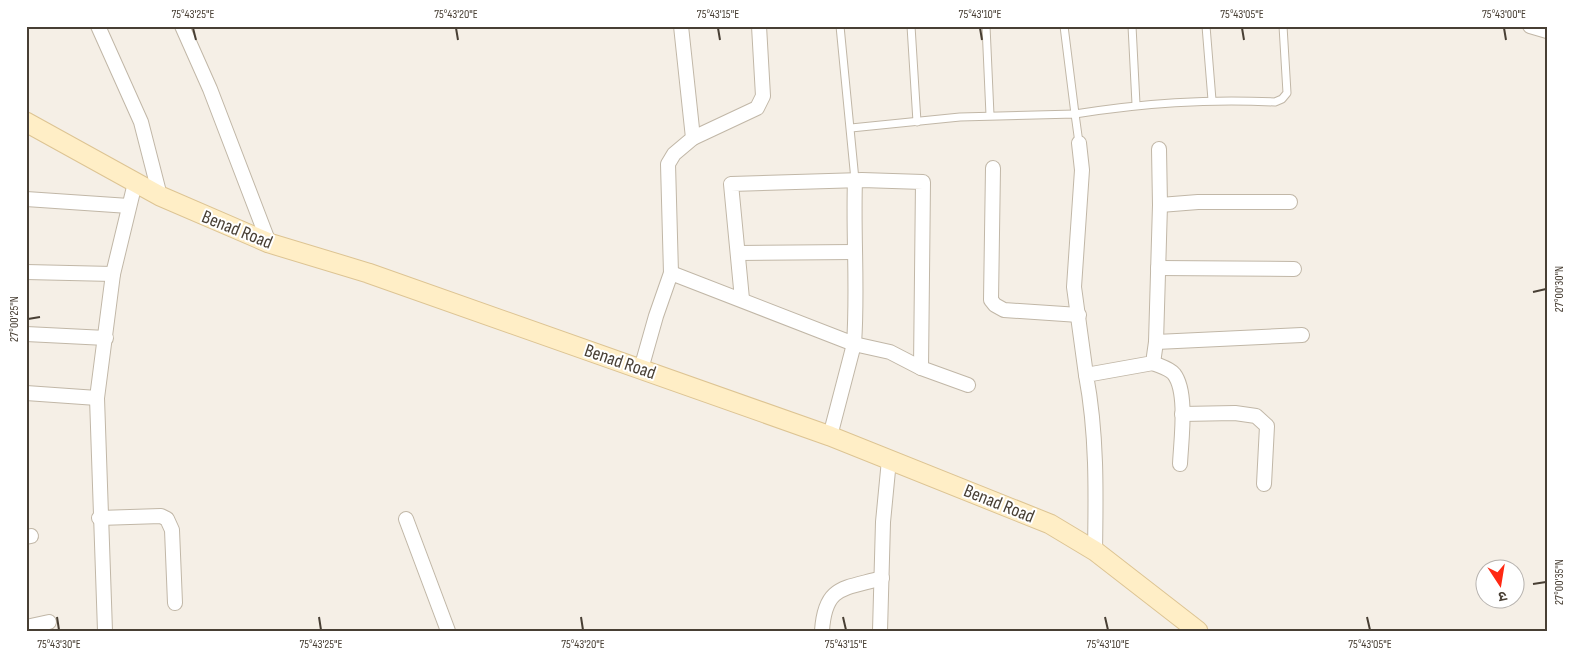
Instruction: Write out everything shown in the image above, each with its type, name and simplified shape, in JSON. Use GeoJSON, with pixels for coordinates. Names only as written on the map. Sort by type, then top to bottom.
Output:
{"type":"FeatureCollection","features":[{"type":"Feature","properties":{"kind":"main road","name":"Benad Road"},"geometry":{"type":"LineString","coordinates":[[26,122],[160,196],[269,244],[368,273],[830,436],[1050,524],[1095,551],[1198,631]]}},
{"type":"Feature","properties":{"kind":"street"},"geometry":{"type":"LineString","coordinates":[[98,26],[141,122],[160,196]]}},
{"type":"Feature","properties":{"kind":"street"},"geometry":{"type":"LineString","coordinates":[[182,26],[242,170],[269,244]]}},
{"type":"Feature","properties":{"kind":"street"},"geometry":{"type":"LineString","coordinates":[[681,26],[693,138]]}},
{"type":"Feature","properties":{"kind":"street"},"geometry":{"type":"LineString","coordinates":[[641,369],[671,273],[668,164],[674,154],[693,138],[757,108],[763,96],[759,26]]}},
{"type":"Feature","properties":{"kind":"street"},"geometry":{"type":"LineString","coordinates":[[1530,26],[1547,31]]}},
{"type":"Feature","properties":{"kind":"street"},"geometry":{"type":"LineString","coordinates":[[1079,142],[1082,170],[1074,286],[1086,375],[1092,403],[1096,476],[1095,551]]}},
{"type":"Feature","properties":{"kind":"street"},"geometry":{"type":"LineString","coordinates":[[1153,363],[1156,342],[1160,205],[1159,149]]}},
{"type":"Feature","properties":{"kind":"street"},"geometry":{"type":"LineString","coordinates":[[993,168],[991,300],[995,305],[1004,310],[1078,314]]}},
{"type":"Feature","properties":{"kind":"street"},"geometry":{"type":"LineString","coordinates":[[830,436],[854,344],[857,309],[854,252],[855,180]]}},
{"type":"Feature","properties":{"kind":"street"},"geometry":{"type":"LineString","coordinates":[[742,299],[731,184],[855,180],[923,182],[921,368]]}},
{"type":"Feature","properties":{"kind":"street"},"geometry":{"type":"LineString","coordinates":[[104,631],[97,398],[113,274],[135,183]]}},
{"type":"Feature","properties":{"kind":"street"},"geometry":{"type":"LineString","coordinates":[[26,199],[129,206]]}},
{"type":"Feature","properties":{"kind":"street"},"geometry":{"type":"LineString","coordinates":[[1160,205],[1198,202],[1290,202]]}},
{"type":"Feature","properties":{"kind":"street"},"geometry":{"type":"LineString","coordinates":[[738,253],[854,252]]}},
{"type":"Feature","properties":{"kind":"street"},"geometry":{"type":"LineString","coordinates":[[1158,268],[1294,269]]}},
{"type":"Feature","properties":{"kind":"street"},"geometry":{"type":"LineString","coordinates":[[26,272],[113,274]]}},
{"type":"Feature","properties":{"kind":"street"},"geometry":{"type":"LineString","coordinates":[[671,273],[854,344],[890,352],[921,368],[968,385]]}},
{"type":"Feature","properties":{"kind":"street"},"geometry":{"type":"LineString","coordinates":[[26,334],[106,338]]}},
{"type":"Feature","properties":{"kind":"street"},"geometry":{"type":"LineString","coordinates":[[1156,342],[1302,335]]}},
{"type":"Feature","properties":{"kind":"street"},"geometry":{"type":"LineString","coordinates":[[1086,375],[1153,363],[1173,372],[1179,382],[1182,414],[1180,464]]}},
{"type":"Feature","properties":{"kind":"street"},"geometry":{"type":"LineString","coordinates":[[26,393],[97,398]]}},
{"type":"Feature","properties":{"kind":"street"},"geometry":{"type":"LineString","coordinates":[[1182,414],[1235,413],[1256,416],[1267,426],[1264,484]]}},
{"type":"Feature","properties":{"kind":"street"},"geometry":{"type":"LineString","coordinates":[[880,631],[883,522],[889,460]]}},
{"type":"Feature","properties":{"kind":"street"},"geometry":{"type":"LineString","coordinates":[[100,518],[161,516],[168,519],[172,530],[175,603]]}},
{"type":"Feature","properties":{"kind":"street"},"geometry":{"type":"LineString","coordinates":[[406,519],[448,631]]}},
{"type":"Feature","properties":{"kind":"street"},"geometry":{"type":"LineString","coordinates":[[822,631],[823,615],[828,601],[837,591],[882,578]]}},
{"type":"Feature","properties":{"kind":"street"},"geometry":{"type":"LineString","coordinates":[[26,627],[49,622]]}},
{"type":"Feature","properties":{"kind":"lane"},"geometry":{"type":"LineString","coordinates":[[840,26],[855,180]]}},
{"type":"Feature","properties":{"kind":"lane"},"geometry":{"type":"LineString","coordinates":[[911,26],[917,122]]}},
{"type":"Feature","properties":{"kind":"lane"},"geometry":{"type":"LineString","coordinates":[[986,26],[990,115]]}},
{"type":"Feature","properties":{"kind":"lane"},"geometry":{"type":"LineString","coordinates":[[1064,26],[1079,142]]}},
{"type":"Feature","properties":{"kind":"lane"},"geometry":{"type":"LineString","coordinates":[[1132,26],[1136,104]]}},
{"type":"Feature","properties":{"kind":"lane"},"geometry":{"type":"LineString","coordinates":[[1206,26],[1212,100]]}},
{"type":"Feature","properties":{"kind":"lane"},"geometry":{"type":"LineString","coordinates":[[851,128],[990,115],[1075,114],[1136,104],[1212,100],[1275,102],[1282,99],[1287,93],[1283,26]]}}]}
